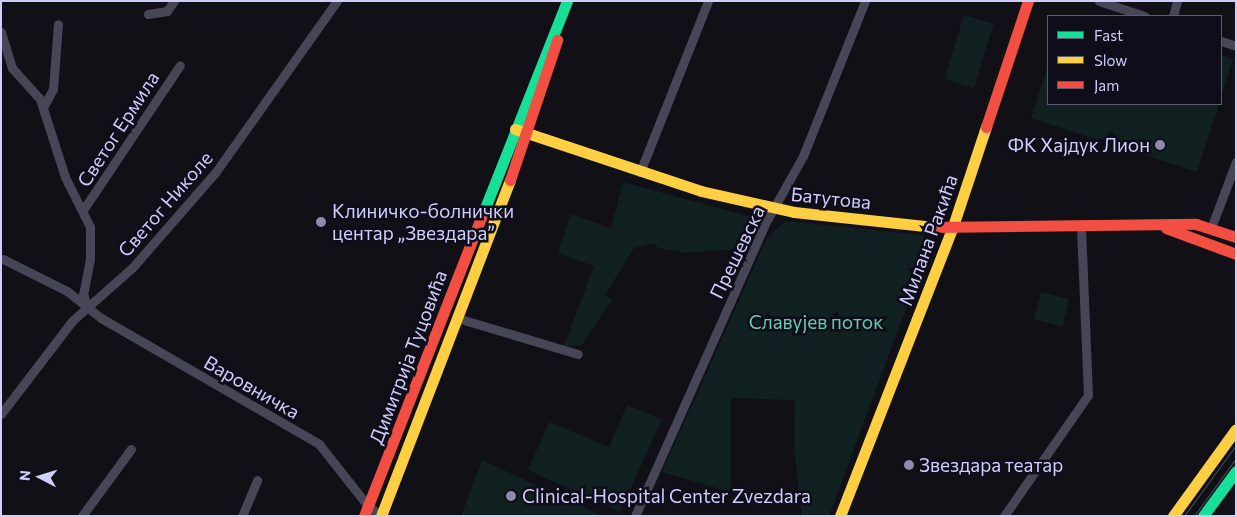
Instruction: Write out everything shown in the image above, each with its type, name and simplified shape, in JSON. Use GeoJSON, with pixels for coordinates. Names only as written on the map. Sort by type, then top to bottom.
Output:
{"type":"FeatureCollection","features":[{"type":"Feature","properties":{"kind":"main road","name":"Димитрија Туцовића"},"geometry":{"type":"LineString","coordinates":[[366,511],[567,1]]}},
{"type":"Feature","properties":{"kind":"main road","name":"Милана Ракића"},"geometry":{"type":"LineString","coordinates":[[840,516],[952,229],[1028,1]]}},
{"type":"Feature","properties":{"kind":"main road","name":"Димитрија Туцовића"},"geometry":{"type":"LineString","coordinates":[[381,516],[528,134],[562,15]]}},
{"type":"Feature","properties":{"kind":"main road","name":"Батутова"},"geometry":{"type":"LineString","coordinates":[[515,129],[640,172],[774,209],[952,229],[1154,225],[1211,228],[1236,237]]}},
{"type":"Feature","properties":{"kind":"main road","name":"Батутова"},"geometry":{"type":"LineString","coordinates":[[1154,225],[1236,254]]}},
{"type":"Feature","properties":{"kind":"main road"},"geometry":{"type":"LineString","coordinates":[[1173,516],[1236,429]]}},
{"type":"Feature","properties":{"kind":"main road"},"geometry":{"type":"LineString","coordinates":[[1203,516],[1236,470]]}},
{"type":"Feature","properties":{"kind":"street"},"geometry":{"type":"LineString","coordinates":[[148,14],[167,11],[174,1]]}},
{"type":"Feature","properties":{"kind":"street","name":"Светог Николе"},"geometry":{"type":"LineString","coordinates":[[1,414],[87,306],[132,268],[215,173],[338,1]]}},
{"type":"Feature","properties":{"kind":"street"},"geometry":{"type":"LineString","coordinates":[[640,172],[708,1]]}},
{"type":"Feature","properties":{"kind":"street","name":"Прешевска"},"geometry":{"type":"LineString","coordinates":[[635,516],[774,209],[803,156],[865,1]]}},
{"type":"Feature","properties":{"kind":"street"},"geometry":{"type":"LineString","coordinates":[[1099,1],[1142,15]]}},
{"type":"Feature","properties":{"kind":"street"},"geometry":{"type":"LineString","coordinates":[[1173,15],[1177,1]]}},
{"type":"Feature","properties":{"kind":"street"},"geometry":{"type":"LineString","coordinates":[[44,106],[53,89],[58,24]]}},
{"type":"Feature","properties":{"kind":"street","name":"Светог Ермила"},"geometry":{"type":"LineString","coordinates":[[1,32],[12,68],[44,106],[65,177],[83,210],[91,237],[83,294],[87,306]]}},
{"type":"Feature","properties":{"kind":"street"},"geometry":{"type":"LineString","coordinates":[[1222,41],[1236,46]]}},
{"type":"Feature","properties":{"kind":"street","name":"Светог Ермила"},"geometry":{"type":"LineString","coordinates":[[83,210],[180,65]]}},
{"type":"Feature","properties":{"kind":"street"},"geometry":{"type":"LineString","coordinates":[[1211,228],[1236,162]]}},
{"type":"Feature","properties":{"kind":"street"},"geometry":{"type":"LineString","coordinates":[[1004,516],[1088,395],[1081,226]]}},
{"type":"Feature","properties":{"kind":"street","name":"Варовничка"},"geometry":{"type":"LineString","coordinates":[[3,259],[68,291],[87,306],[319,444],[366,511],[381,516]]}},
{"type":"Feature","properties":{"kind":"street"},"geometry":{"type":"LineString","coordinates":[[457,318],[578,354]]}},
{"type":"Feature","properties":{"kind":"street"},"geometry":{"type":"LineString","coordinates":[[82,516],[131,449]]}},
{"type":"Feature","properties":{"kind":"street"},"geometry":{"type":"LineString","coordinates":[[242,516],[257,480]]}},
{"type":"Feature","properties":{"kind":"green space"},"geometry":{"type":"Polygon","coordinates":[[[964,15],[994,24],[974,88],[944,79],[964,15]]]}},
{"type":"Feature","properties":{"kind":"green space"},"geometry":{"type":"Polygon","coordinates":[[[1222,55],[1233,59],[1222,94],[1222,55]]]}},
{"type":"Feature","properties":{"kind":"green space","name":"ФК Хајдук Лион"},"geometry":{"type":"Polygon","coordinates":[[[1047,69],[1047,105],[1219,105],[1197,172],[1031,118],[1047,69]]]}},
{"type":"Feature","properties":{"kind":"green space"},"geometry":{"type":"Polygon","coordinates":[[[623,182],[751,217],[751,228],[738,249],[685,253],[658,248],[654,243],[634,248],[605,295],[612,300],[582,345],[564,346],[594,266],[558,253],[571,214],[611,228],[623,182]]]}},
{"type":"Feature","properties":{"kind":"green space","name":"Славујев поток"},"geometry":{"type":"Polygon","coordinates":[[[786,221],[923,235],[929,247],[829,516],[802,516],[794,448],[795,400],[731,398],[731,492],[662,472],[767,238],[786,221]]]}},
{"type":"Feature","properties":{"kind":"green space"},"geometry":{"type":"Polygon","coordinates":[[[1041,292],[1069,299],[1062,326],[1034,319],[1041,292]]]}},
{"type":"Feature","properties":{"kind":"green space"},"geometry":{"type":"Polygon","coordinates":[[[627,405],[662,419],[620,512],[528,470],[549,422],[609,447],[627,405]]]}},
{"type":"Feature","properties":{"kind":"green space","name":"Clinical-Hospital Center Zvezdara"},"geometry":{"type":"Polygon","coordinates":[[[482,460],[603,516],[461,516],[482,460]]]}},
{"type":"Feature","properties":{"kind":"tram line"},"geometry":{"type":"LineString","coordinates":[[1184,516],[1236,445]]}},
{"type":"Feature","properties":{"kind":"tram line"},"geometry":{"type":"LineString","coordinates":[[1194,516],[1236,458]]}},
{"type":"Feature","properties":{"kind":"traffic: fast"},"geometry":{"type":"LineString","coordinates":[[483,213],[567,1]]}},
{"type":"Feature","properties":{"kind":"traffic: fast"},"geometry":{"type":"LineString","coordinates":[[1203,516],[1236,471]]}},
{"type":"Feature","properties":{"kind":"traffic: slow"},"geometry":{"type":"LineString","coordinates":[[840,516],[952,229],[986,127]]}},
{"type":"Feature","properties":{"kind":"traffic: slow"},"geometry":{"type":"LineString","coordinates":[[515,129],[701,191],[794,212],[934,227]]}},
{"type":"Feature","properties":{"kind":"traffic: slow"},"geometry":{"type":"LineString","coordinates":[[381,516],[510,180]]}},
{"type":"Feature","properties":{"kind":"traffic: slow"},"geometry":{"type":"LineString","coordinates":[[1173,516],[1236,429]]}},
{"type":"Feature","properties":{"kind":"traffic: jam"},"geometry":{"type":"LineString","coordinates":[[986,127],[1028,1]]}},
{"type":"Feature","properties":{"kind":"traffic: jam"},"geometry":{"type":"LineString","coordinates":[[510,180],[557,40]]}},
{"type":"Feature","properties":{"kind":"traffic: jam"},"geometry":{"type":"LineString","coordinates":[[364,516],[483,213]]}},
{"type":"Feature","properties":{"kind":"traffic: jam"},"geometry":{"type":"LineString","coordinates":[[934,227],[1196,224],[1236,237]]}},
{"type":"Feature","properties":{"kind":"traffic: jam"},"geometry":{"type":"LineString","coordinates":[[1166,228],[1236,254]]}},
{"type":"Feature","properties":{"kind":"place","name":"ФК Хајдук Лион"},"geometry":{"type":"Point","coordinates":[1160,145]}},
{"type":"Feature","properties":{"kind":"place","name":"Клиничко-болнички центар „Звездара”"},"geometry":{"type":"Point","coordinates":[321,222]}},
{"type":"Feature","properties":{"kind":"place","name":"Звездара театар"},"geometry":{"type":"Point","coordinates":[909,465]}},
{"type":"Feature","properties":{"kind":"place","name":"Clinical-Hospital Center Zvezdara"},"geometry":{"type":"Point","coordinates":[511,496]}}]}
